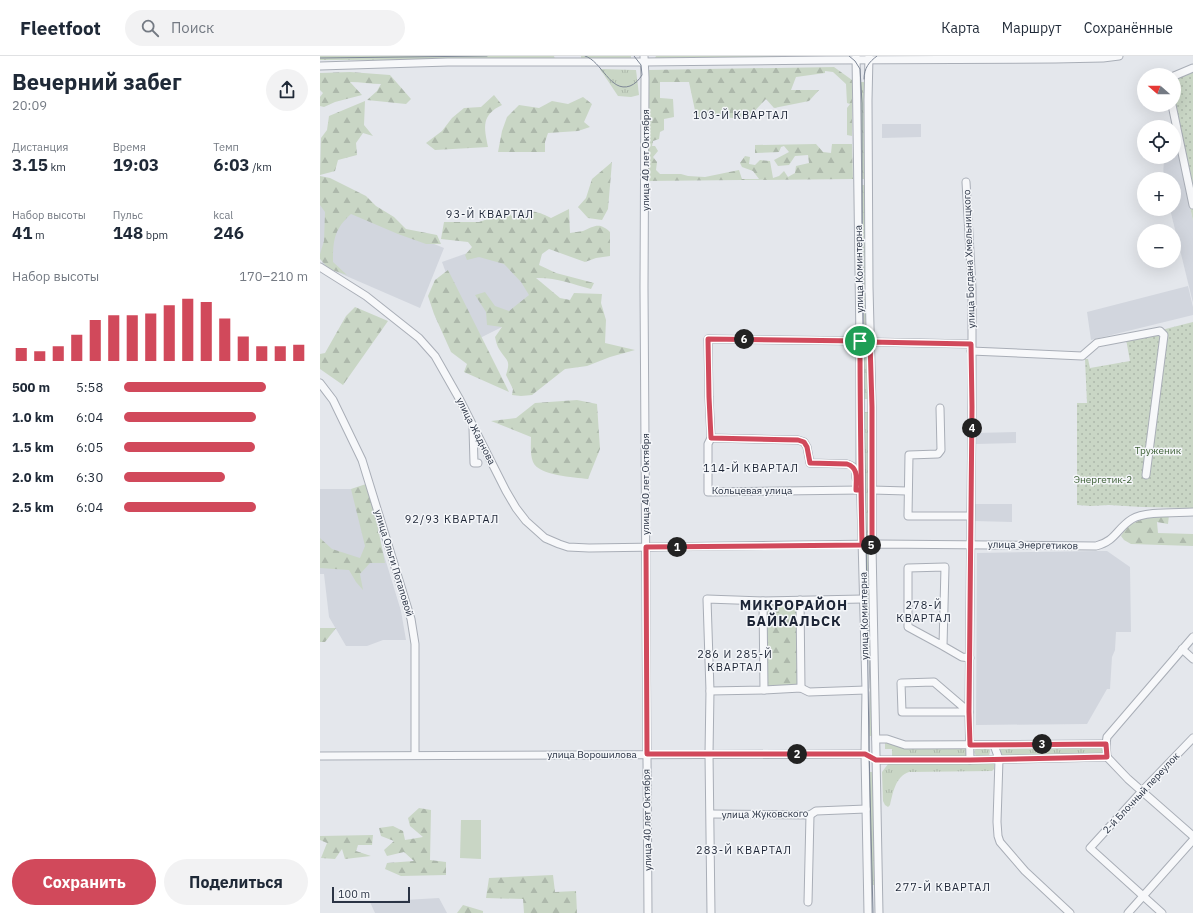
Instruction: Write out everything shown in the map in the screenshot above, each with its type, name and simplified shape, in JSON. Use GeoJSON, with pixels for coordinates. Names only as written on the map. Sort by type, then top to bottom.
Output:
{"type":"FeatureCollection","features":[{"type":"Feature","properties":{"kind":"street"},"geometry":{"type":"LineString","coordinates":[[320,66],[644,59],[1048,59],[1117,56]]}},
{"type":"Feature","properties":{"kind":"street","name":"улица Коминтерна"},"geometry":{"type":"LineString","coordinates":[[856,58],[860,341],[858,490],[862,545],[866,690],[865,754],[868,913]]}},
{"type":"Feature","properties":{"kind":"street","name":"улица Коминтерна"},"geometry":{"type":"LineString","coordinates":[[870,58],[868,181],[872,407],[872,544],[879,913]]}},
{"type":"Feature","properties":{"kind":"street","name":"улица 40 лет Октября"},"geometry":{"type":"LineString","coordinates":[[644,59],[648,913]]}},
{"type":"Feature","properties":{"kind":"street"},"geometry":{"type":"LineString","coordinates":[[1181,73],[1193,68]]}},
{"type":"Feature","properties":{"kind":"street"},"geometry":{"type":"LineString","coordinates":[[1173,112],[1193,205]]}},
{"type":"Feature","properties":{"kind":"street","name":"улица Богдана Хмельницкого"},"geometry":{"type":"LineString","coordinates":[[966,182],[972,288],[969,712],[970,760]]}},
{"type":"Feature","properties":{"kind":"street","name":"улица Жаднова"},"geometry":{"type":"LineString","coordinates":[[320,267],[366,296],[396,319],[435,356],[516,508],[526,521],[545,538],[568,547],[646,547]]}},
{"type":"Feature","properties":{"kind":"street"},"geometry":{"type":"LineString","coordinates":[[870,342],[971,347],[1082,356],[1097,343],[1160,331],[1164,335],[1146,475]]}},
{"type":"Feature","properties":{"kind":"street","name":"Кольцевая улица"},"geometry":{"type":"LineString","coordinates":[[858,490],[708,492],[708,444],[711,438],[708,339],[860,341]]}},
{"type":"Feature","properties":{"kind":"street","name":"улица Ольги Потаповой"},"geometry":{"type":"LineString","coordinates":[[320,383],[333,400],[362,460],[411,619],[415,644],[415,755]]}},
{"type":"Feature","properties":{"kind":"street"},"geometry":{"type":"LineString","coordinates":[[940,408],[941,450],[938,454],[909,455],[907,491],[908,516],[970,516]]}},
{"type":"Feature","properties":{"kind":"street"},"geometry":{"type":"LineString","coordinates":[[473,427],[474,463],[478,463]]}},
{"type":"Feature","properties":{"kind":"street"},"geometry":{"type":"LineString","coordinates":[[711,438],[798,440],[804,442],[807,447],[810,463],[852,465],[856,470],[858,490]]}},
{"type":"Feature","properties":{"kind":"street"},"geometry":{"type":"LineString","coordinates":[[872,490],[907,491]]}},
{"type":"Feature","properties":{"kind":"street","name":"улица Энергетиков"},"geometry":{"type":"LineString","coordinates":[[646,547],[872,544],[1096,546],[1109,541],[1124,524],[1141,514],[1193,512]]}},
{"type":"Feature","properties":{"kind":"street"},"geometry":{"type":"LineString","coordinates":[[943,646],[945,567],[908,568],[908,627],[962,657],[970,658]]}},
{"type":"Feature","properties":{"kind":"street"},"geometry":{"type":"LineString","coordinates":[[711,913],[708,599],[763,601],[863,599]]}},
{"type":"Feature","properties":{"kind":"street"},"geometry":{"type":"LineString","coordinates":[[800,600],[801,688]]}},
{"type":"Feature","properties":{"kind":"street"},"geometry":{"type":"LineString","coordinates":[[763,601],[764,690]]}},
{"type":"Feature","properties":{"kind":"street"},"geometry":{"type":"LineString","coordinates":[[1193,637],[1106,740],[1107,757],[1142,791],[1193,836]]}},
{"type":"Feature","properties":{"kind":"street"},"geometry":{"type":"LineString","coordinates":[[1182,649],[1193,659]]}},
{"type":"Feature","properties":{"kind":"street"},"geometry":{"type":"LineString","coordinates":[[934,682],[969,712],[902,712],[901,683],[934,682]]}},
{"type":"Feature","properties":{"kind":"street"},"geometry":{"type":"LineString","coordinates":[[710,691],[801,688],[809,692],[866,690]]}},
{"type":"Feature","properties":{"kind":"street","name":"2-й Блочный переулок"},"geometry":{"type":"LineString","coordinates":[[1143,896],[1090,848],[1193,738]]}},
{"type":"Feature","properties":{"kind":"street"},"geometry":{"type":"LineString","coordinates":[[1106,740],[994,745],[905,745],[887,739],[876,739],[865,754],[876,760],[970,760],[1107,757]]}},
{"type":"Feature","properties":{"kind":"street"},"geometry":{"type":"LineString","coordinates":[[994,745],[999,759],[997,822],[1000,842],[1025,871],[1070,913]]}},
{"type":"Feature","properties":{"kind":"street","name":"улица Ворошилова"},"geometry":{"type":"LineString","coordinates":[[320,756],[865,754]]}},
{"type":"Feature","properties":{"kind":"street","name":"улица Жуковского"},"geometry":{"type":"LineString","coordinates":[[710,814],[810,815],[816,811],[866,809]]}},
{"type":"Feature","properties":{"kind":"street"},"geometry":{"type":"LineString","coordinates":[[808,902],[810,815]]}},
{"type":"Feature","properties":{"kind":"street"},"geometry":{"type":"LineString","coordinates":[[1128,913],[1193,840]]}},
{"type":"Feature","properties":{"kind":"street"},"geometry":{"type":"LineString","coordinates":[[868,889],[878,889]]}},
{"type":"Feature","properties":{"kind":"street"},"geometry":{"type":"LineString","coordinates":[[1143,896],[1162,913]]}},
{"type":"Feature","properties":{"kind":"shaded area"},"geometry":{"type":"Polygon","coordinates":[[[882,124],[921,124],[921,137],[882,138],[882,124]]]}},
{"type":"Feature","properties":{"kind":"shaded area"},"geometry":{"type":"Polygon","coordinates":[[[1164,164],[1181,164],[1193,221],[1193,303],[1181,254],[1181,224],[1174,224],[1172,216],[1181,216],[1181,172],[1163,172],[1164,164]]]}},
{"type":"Feature","properties":{"kind":"shaded area"},"geometry":{"type":"Polygon","coordinates":[[[328,184],[329,235],[320,255],[320,185],[328,184]]]}},
{"type":"Feature","properties":{"kind":"shaded area"},"geometry":{"type":"Polygon","coordinates":[[[343,207],[444,248],[420,308],[321,265],[343,207]]]}},
{"type":"Feature","properties":{"kind":"shaded area"},"geometry":{"type":"Polygon","coordinates":[[[473,251],[525,269],[533,285],[520,318],[480,338],[449,281],[442,262],[473,251]]]}},
{"type":"Feature","properties":{"kind":"shaded area"},"geometry":{"type":"Polygon","coordinates":[[[1188,286],[1193,307],[1193,315],[1091,340],[1087,312],[1188,286]]]}},
{"type":"Feature","properties":{"kind":"shaded area"},"geometry":{"type":"Polygon","coordinates":[[[1016,432],[1016,443],[976,444],[976,433],[1016,432]]]}},
{"type":"Feature","properties":{"kind":"shaded area"},"geometry":{"type":"Polygon","coordinates":[[[320,489],[364,489],[401,611],[406,640],[383,640],[367,646],[346,646],[329,617],[324,574],[320,574],[320,489]]]}},
{"type":"Feature","properties":{"kind":"shaded area"},"geometry":{"type":"Polygon","coordinates":[[[974,504],[1012,504],[1012,522],[974,521],[974,504]]]}},
{"type":"Feature","properties":{"kind":"shaded area"},"geometry":{"type":"Polygon","coordinates":[[[1107,551],[1130,567],[1131,632],[1116,632],[1115,650],[1112,657],[1110,689],[1107,689],[1087,724],[976,725],[977,553],[1107,551]]]}},
{"type":"Feature","properties":{"kind":"shaded area"},"geometry":{"type":"Polygon","coordinates":[[[439,898],[447,913],[375,913],[370,902],[439,898]]]}},
{"type":"Feature","properties":{"kind":"green space"},"geometry":{"type":"Polygon","coordinates":[[[320,56],[554,56],[555,59],[320,60],[320,56]]]}},
{"type":"Feature","properties":{"kind":"green space"},"geometry":{"type":"Polygon","coordinates":[[[581,56],[631,56],[631,59],[581,59],[581,56]]]}},
{"type":"Feature","properties":{"kind":"green space"},"geometry":{"type":"Polygon","coordinates":[[[656,56],[802,56],[802,58],[655,58],[656,56]]]}},
{"type":"Feature","properties":{"kind":"green space"},"geometry":{"type":"Polygon","coordinates":[[[834,67],[852,80],[852,136],[847,135],[847,108],[850,104],[847,103],[846,84],[833,72],[825,71],[825,73],[796,77],[791,90],[819,90],[809,101],[774,108],[766,99],[749,117],[739,119],[719,116],[697,120],[689,82],[660,82],[660,98],[673,99],[674,117],[664,119],[664,130],[660,132],[659,139],[653,141],[652,146],[655,146],[658,151],[653,157],[657,162],[656,170],[660,174],[681,174],[705,177],[739,170],[742,179],[759,179],[753,171],[742,167],[740,163],[745,156],[750,157],[749,164],[755,165],[760,160],[770,161],[773,178],[779,176],[784,171],[788,177],[795,173],[796,166],[809,163],[808,155],[795,156],[789,165],[778,166],[774,160],[789,152],[784,146],[781,147],[779,152],[755,153],[755,145],[816,144],[823,152],[831,153],[832,144],[852,144],[853,179],[647,181],[647,70],[834,67]]]}},
{"type":"Feature","properties":{"kind":"green space"},"geometry":{"type":"Polygon","coordinates":[[[1193,67],[1193,221],[1181,164],[1181,120],[1176,120],[1175,112],[1181,112],[1181,73],[1193,67]]]}},
{"type":"Feature","properties":{"kind":"green space"},"geometry":{"type":"Polygon","coordinates":[[[600,69],[636,70],[639,95],[631,97],[618,96],[600,69]]]}},
{"type":"Feature","properties":{"kind":"green space"},"geometry":{"type":"Polygon","coordinates":[[[350,72],[390,75],[411,99],[406,104],[367,100],[377,91],[381,84],[350,82],[362,95],[335,102],[324,107],[320,106],[320,97],[323,93],[320,90],[320,73],[350,72]]]}},
{"type":"Feature","properties":{"kind":"green space"},"geometry":{"type":"Polygon","coordinates":[[[859,82],[866,82],[867,179],[860,179],[859,82]]]}},
{"type":"Feature","properties":{"kind":"green space"},"geometry":{"type":"Polygon","coordinates":[[[494,95],[502,105],[490,113],[487,117],[485,128],[488,147],[435,150],[426,143],[442,131],[452,118],[464,108],[481,107],[494,95]]]}},
{"type":"Feature","properties":{"kind":"green space"},"geometry":{"type":"Polygon","coordinates":[[[583,97],[592,104],[584,122],[590,127],[578,131],[548,133],[545,142],[545,152],[498,152],[502,131],[507,117],[519,105],[539,108],[552,101],[568,104],[583,97]]]}},
{"type":"Feature","properties":{"kind":"green space"},"geometry":{"type":"Polygon","coordinates":[[[365,101],[364,125],[373,136],[363,133],[356,143],[357,155],[338,160],[335,171],[320,175],[321,138],[327,130],[329,116],[365,101]]]}},
{"type":"Feature","properties":{"kind":"green space"},"geometry":{"type":"Polygon","coordinates":[[[612,162],[608,209],[602,220],[588,218],[578,207],[586,198],[592,179],[612,162]]]}},
{"type":"Feature","properties":{"kind":"green space"},"geometry":{"type":"Polygon","coordinates":[[[320,176],[330,178],[366,196],[376,206],[394,217],[406,229],[437,235],[441,244],[426,244],[351,214],[338,230],[333,248],[333,262],[347,275],[329,269],[320,259],[324,241],[325,212],[320,205],[320,176]]]}},
{"type":"Feature","properties":{"kind":"green space"},"geometry":{"type":"Polygon","coordinates":[[[861,185],[867,185],[869,399],[863,399],[861,185]]]}},
{"type":"Feature","properties":{"kind":"green space"},"geometry":{"type":"Polygon","coordinates":[[[569,209],[570,233],[583,231],[597,226],[603,227],[610,232],[610,256],[596,258],[585,262],[549,249],[542,254],[539,265],[556,273],[594,283],[591,289],[557,280],[536,278],[560,298],[570,300],[574,293],[602,294],[601,303],[606,320],[605,343],[635,350],[610,357],[587,366],[565,369],[532,395],[512,395],[513,389],[506,375],[508,363],[498,348],[495,337],[502,327],[487,325],[486,312],[475,295],[485,292],[495,306],[509,311],[529,295],[521,282],[504,264],[479,257],[467,260],[465,255],[472,247],[468,242],[441,239],[444,222],[479,222],[509,212],[514,220],[529,212],[540,213],[551,218],[569,209]]]}},
{"type":"Feature","properties":{"kind":"green space"},"geometry":{"type":"Polygon","coordinates":[[[448,270],[509,392],[464,372],[467,364],[451,352],[434,314],[428,296],[435,280],[448,270]]]}},
{"type":"Feature","properties":{"kind":"green space"},"geometry":{"type":"Polygon","coordinates":[[[355,307],[388,321],[343,385],[320,369],[320,354],[325,353],[346,316],[355,307]]]}},
{"type":"Feature","properties":{"kind":"green space","name":"Труженик"},"geometry":{"type":"Polygon","coordinates":[[[1193,322],[1193,508],[1077,505],[1077,403],[1087,403],[1085,359],[1088,359],[1090,368],[1130,361],[1126,339],[1193,322]]]}},
{"type":"Feature","properties":{"kind":"green space"},"geometry":{"type":"Polygon","coordinates":[[[577,400],[597,404],[600,449],[588,479],[558,475],[542,470],[533,462],[531,453],[531,437],[491,421],[516,418],[535,403],[577,400]]]}},
{"type":"Feature","properties":{"kind":"green space"},"geometry":{"type":"Polygon","coordinates":[[[863,412],[870,412],[871,541],[865,541],[863,412]]]}},
{"type":"Feature","properties":{"kind":"green space"},"geometry":{"type":"Polygon","coordinates":[[[369,483],[385,563],[370,563],[360,574],[363,590],[349,570],[320,568],[320,538],[332,549],[360,558],[365,546],[351,489],[369,483]]]}},
{"type":"Feature","properties":{"kind":"green space"},"geometry":{"type":"Polygon","coordinates":[[[1169,515],[1168,524],[1157,522],[1158,533],[1193,534],[1193,546],[1131,544],[1124,540],[1121,536],[1127,526],[1147,517],[1169,515]]]}},
{"type":"Feature","properties":{"kind":"green space"},"geometry":{"type":"Polygon","coordinates":[[[865,549],[871,549],[874,736],[868,736],[865,549]]]}},
{"type":"Feature","properties":{"kind":"green space"},"geometry":{"type":"Polygon","coordinates":[[[800,600],[801,688],[764,689],[763,601],[800,600]]]}},
{"type":"Feature","properties":{"kind":"green space"},"geometry":{"type":"Polygon","coordinates":[[[320,628],[336,628],[325,642],[320,642],[320,628]]]}},
{"type":"Feature","properties":{"kind":"green space"},"geometry":{"type":"Polygon","coordinates":[[[885,743],[965,748],[969,752],[964,758],[892,757],[892,749],[885,749],[885,743]]]}},
{"type":"Feature","properties":{"kind":"green space"},"geometry":{"type":"Polygon","coordinates":[[[1099,746],[1105,749],[1103,755],[1002,756],[1000,752],[1001,748],[1099,746]]]}},
{"type":"Feature","properties":{"kind":"green space"},"geometry":{"type":"Polygon","coordinates":[[[976,748],[989,748],[989,756],[976,756],[974,752],[976,748]]]}},
{"type":"Feature","properties":{"kind":"green space"},"geometry":{"type":"Polygon","coordinates":[[[991,762],[994,764],[994,769],[992,771],[909,772],[904,774],[895,786],[890,805],[888,807],[883,801],[882,772],[888,764],[991,762]]]}},
{"type":"Feature","properties":{"kind":"green space"},"geometry":{"type":"Polygon","coordinates":[[[868,772],[874,772],[876,885],[870,885],[868,772]]]}},
{"type":"Feature","properties":{"kind":"green space"},"geometry":{"type":"Polygon","coordinates":[[[419,808],[431,810],[430,860],[446,862],[446,875],[401,876],[385,869],[387,863],[414,861],[404,852],[387,856],[384,850],[394,841],[381,836],[379,828],[393,826],[403,831],[405,840],[423,837],[410,826],[408,818],[419,808]]]}},
{"type":"Feature","properties":{"kind":"green space"},"geometry":{"type":"Polygon","coordinates":[[[461,820],[481,820],[481,859],[460,858],[461,820]]]}},
{"type":"Feature","properties":{"kind":"green space"},"geometry":{"type":"Polygon","coordinates":[[[373,835],[372,845],[358,845],[356,851],[371,856],[345,859],[342,849],[335,859],[321,858],[327,843],[320,840],[320,836],[373,835]]]}},
{"type":"Feature","properties":{"kind":"green space"},"geometry":{"type":"Polygon","coordinates":[[[553,875],[555,892],[576,891],[577,913],[524,913],[523,899],[486,898],[489,878],[553,875]]]}},
{"type":"Feature","properties":{"kind":"green space"},"geometry":{"type":"Polygon","coordinates":[[[463,905],[483,911],[483,913],[457,913],[463,905]]]}},
{"type":"Feature","properties":{"kind":"tram line"},"geometry":{"type":"LineString","coordinates":[[320,58],[487,56]]}},
{"type":"Feature","properties":{"kind":"tram line"},"geometry":{"type":"LineString","coordinates":[[585,56],[591,59],[611,81],[623,87],[634,84],[642,75],[641,65],[634,56]]}},
{"type":"Feature","properties":{"kind":"tram line"},"geometry":{"type":"LineString","coordinates":[[849,56],[855,61],[860,69],[862,103],[862,256],[869,748],[873,913]]}},
{"type":"Feature","properties":{"kind":"tram line"},"geometry":{"type":"LineString","coordinates":[[864,79],[868,66],[877,56]]}},
{"type":"Feature","properties":{"kind":"district","name":"103-Й КВАРТАЛ"},"geometry":{"type":"Point","coordinates":[741,115]}},
{"type":"Feature","properties":{"kind":"district","name":"93-Й КВАРТАЛ"},"geometry":{"type":"Point","coordinates":[490,214]}},
{"type":"Feature","properties":{"kind":"district","name":"114-Й КВАРТАЛ"},"geometry":{"type":"Point","coordinates":[751,468]}},
{"type":"Feature","properties":{"kind":"district","name":"92/93 КВАРТАЛ"},"geometry":{"type":"Point","coordinates":[452,519]}},
{"type":"Feature","properties":{"kind":"district","name":"278-Й КВАРТАЛ"},"geometry":{"type":"Point","coordinates":[924,611]}},
{"type":"Feature","properties":{"kind":"district","name":"МИКРОРАЙОН БАЙКАЛЬСК"},"geometry":{"type":"Point","coordinates":[794,614]}},
{"type":"Feature","properties":{"kind":"district","name":"286 И 285-Й КВАРТАЛ"},"geometry":{"type":"Point","coordinates":[735,660]}},
{"type":"Feature","properties":{"kind":"district","name":"283-Й КВАРТАЛ"},"geometry":{"type":"Point","coordinates":[744,850]}},
{"type":"Feature","properties":{"kind":"district","name":"277-Й КВАРТАЛ"},"geometry":{"type":"Point","coordinates":[943,887]}},
{"type":"Feature","properties":{"kind":"route"},"geometry":{"type":"LineString","coordinates":[[860,341],[708,339],[711,438],[798,440],[804,442],[807,447],[810,463],[852,465],[856,470],[856,490],[861,490],[862,545],[872,544],[872,407],[870,342],[971,344],[970,745],[1106,744],[1107,757],[970,760],[876,760],[865,754],[647,754],[646,547],[862,545],[861,490],[860,464],[860,341]]}},
{"type":"Feature","properties":{"kind":"park label","name":"Энергетик-2"},"geometry":{"type":"Point","coordinates":[1103,479]}}]}
